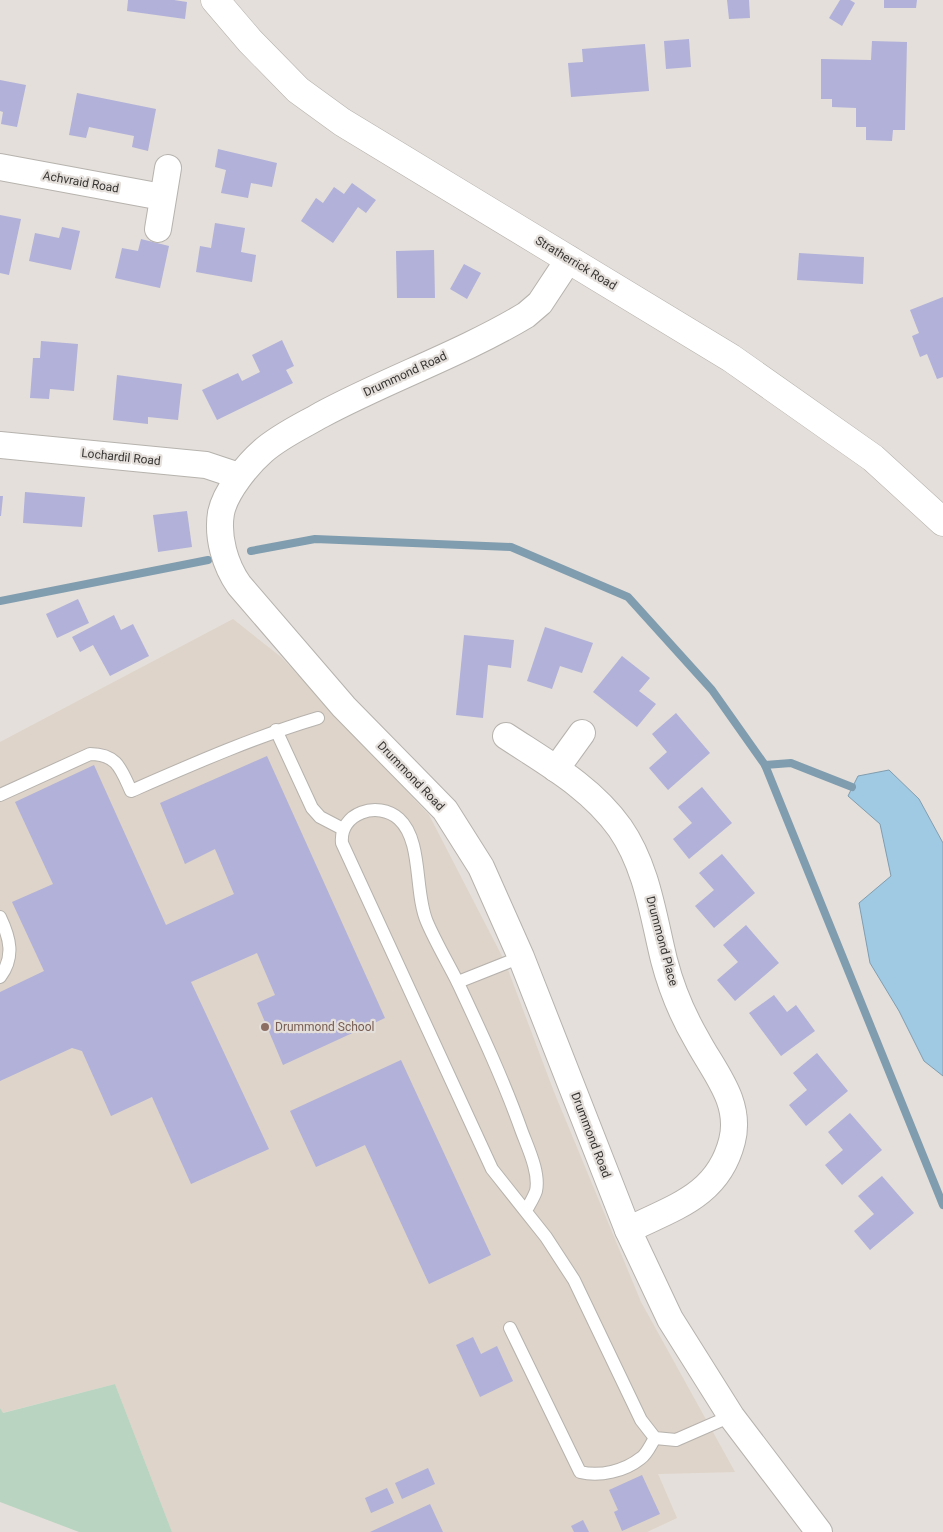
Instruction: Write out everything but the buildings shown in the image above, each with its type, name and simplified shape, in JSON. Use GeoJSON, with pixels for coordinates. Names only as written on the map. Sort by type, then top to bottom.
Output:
{"type":"FeatureCollection","features":[{"type":"Feature","properties":{"kind":"street","name":"Stratherrick Road"},"geometry":{"type":"LineString","coordinates":[[215,0],[250,41],[298,90],[342,122],[739,363],[873,458],[943,522]]}},
{"type":"Feature","properties":{"kind":"street","name":"Achvraid Road"},"geometry":{"type":"LineString","coordinates":[[0,167],[162,196]]}},
{"type":"Feature","properties":{"kind":"street"},"geometry":{"type":"LineString","coordinates":[[158,229],[168,168]]}},
{"type":"Feature","properties":{"kind":"street","name":"Drummond Road"},"geometry":{"type":"LineString","coordinates":[[569,259],[540,303],[526,315],[339,406],[289,433],[263,450],[239,476],[221,512],[224,552],[230,572],[344,707],[445,810],[481,867],[521,957],[628,1230],[670,1319],[731,1416],[819,1532]]}},
{"type":"Feature","properties":{"kind":"street","name":"Lochardil Road"},"geometry":{"type":"LineString","coordinates":[[0,445],[206,465],[239,476]]}},
{"type":"Feature","properties":{"kind":"street"},"geometry":{"type":"LineString","coordinates":[[556,769],[582,733]]}},
{"type":"Feature","properties":{"kind":"street","name":"Drummond Place"},"geometry":{"type":"LineString","coordinates":[[506,736],[586,789],[620,829],[644,878],[658,926],[664,960],[676,994],[696,1040],[724,1086],[734,1114],[732,1140],[721,1170],[701,1194],[628,1230]]}},
{"type":"Feature","properties":{"kind":"lane"},"geometry":{"type":"LineString","coordinates":[[0,795],[90,754],[101,754],[110,757],[119,765],[131,791],[276,730],[318,718]]}},
{"type":"Feature","properties":{"kind":"lane"},"geometry":{"type":"LineString","coordinates":[[276,730],[312,808],[320,817],[343,829]]}},
{"type":"Feature","properties":{"kind":"lane"},"geometry":{"type":"LineString","coordinates":[[526,1211],[536,1190],[532,1162],[512,1105],[458,982],[426,922],[418,896],[418,876],[414,844],[400,819],[388,812],[373,810],[355,815],[343,829],[342,843],[492,1169],[526,1211],[574,1280],[641,1420],[655,1438],[676,1440],[731,1416]]}},
{"type":"Feature","properties":{"kind":"lane"},"geometry":{"type":"LineString","coordinates":[[0,917],[7,932],[10,953],[5,971],[0,977]]}},
{"type":"Feature","properties":{"kind":"lane"},"geometry":{"type":"LineString","coordinates":[[458,982],[521,957]]}},
{"type":"Feature","properties":{"kind":"lane"},"geometry":{"type":"LineString","coordinates":[[510,1328],[580,1472],[593,1475],[618,1470],[642,1457],[655,1438]]}},
{"type":"Feature","properties":{"kind":"shaded area","name":"Drummond School"},"geometry":{"type":"Polygon","coordinates":[[[233,619],[281,657],[429,815],[505,962],[554,1092],[641,1302],[735,1472],[658,1474],[677,1518],[647,1532],[172,1532],[115,1384],[2,1413],[0,1408],[0,742],[233,619]]]}},
{"type":"Feature","properties":{"kind":"green space"},"geometry":{"type":"Polygon","coordinates":[[[115,1384],[172,1532],[79,1532],[0,1502],[0,1408],[3,1413],[115,1384]]]}},
{"type":"Feature","properties":{"kind":"water"},"geometry":{"type":"Polygon","coordinates":[[[889,770],[919,799],[943,843],[943,1076],[924,1061],[899,1011],[870,963],[859,903],[891,876],[880,824],[848,796],[858,776],[889,770]]]}},
{"type":"Feature","properties":{"kind":"waterway"},"geometry":{"type":"LineString","coordinates":[[251,551],[315,539],[511,547],[628,597],[712,690],[765,765],[943,1205]]}},
{"type":"Feature","properties":{"kind":"waterway"},"geometry":{"type":"LineString","coordinates":[[0,601],[208,560]]}},
{"type":"Feature","properties":{"kind":"waterway"},"geometry":{"type":"LineString","coordinates":[[765,765],[791,763],[852,787]]}},
{"type":"Feature","properties":{"kind":"place","name":"Drummond School"},"geometry":{"type":"Point","coordinates":[265,1027]}}]}
